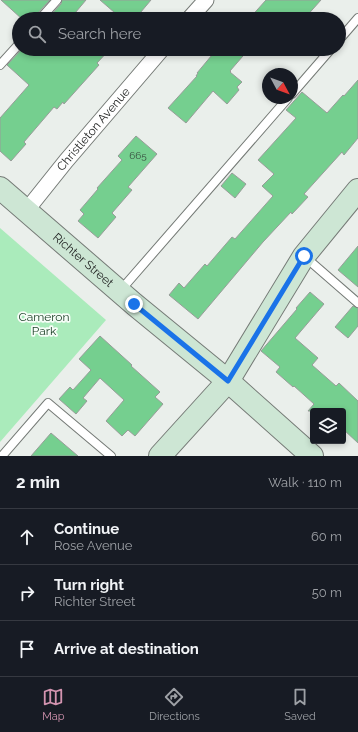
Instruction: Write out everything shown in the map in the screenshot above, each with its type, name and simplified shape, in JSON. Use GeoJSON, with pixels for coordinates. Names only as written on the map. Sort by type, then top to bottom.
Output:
{"type":"FeatureCollection","features":[{"type":"Feature","properties":{"kind":"main road","name":"Richter Street"},"geometry":{"type":"LineString","coordinates":[[0,188],[120,292],[228,381],[312,456]]}},
{"type":"Feature","properties":{"kind":"main road"},"geometry":{"type":"LineString","coordinates":[[160,456],[228,381],[304,256],[358,190]]}},
{"type":"Feature","properties":{"kind":"street"},"geometry":{"type":"LineString","coordinates":[[195,12],[206,0]]}},
{"type":"Feature","properties":{"kind":"street","name":"Christleton Avenue"},"geometry":{"type":"LineString","coordinates":[[26,211],[156,56]]}},
{"type":"Feature","properties":{"kind":"lane"},"geometry":{"type":"LineString","coordinates":[[46,12],[57,0]]}},
{"type":"Feature","properties":{"kind":"lane"},"geometry":{"type":"LineString","coordinates":[[346,32],[358,18]]}},
{"type":"Feature","properties":{"kind":"lane"},"geometry":{"type":"LineString","coordinates":[[0,65],[12,52]]}},
{"type":"Feature","properties":{"kind":"lane"},"geometry":{"type":"LineString","coordinates":[[298,87],[325,56]]}},
{"type":"Feature","properties":{"kind":"lane"},"geometry":{"type":"LineString","coordinates":[[120,292],[283,104]]}},
{"type":"Feature","properties":{"kind":"lane"},"geometry":{"type":"LineString","coordinates":[[304,256],[358,303]]}},
{"type":"Feature","properties":{"kind":"lane"},"geometry":{"type":"LineString","coordinates":[[2,456],[48,403],[111,456]]}},
{"type":"Feature","properties":{"kind":"green space","name":"Cameron Park"},"geometry":{"type":"Polygon","coordinates":[[[0,228],[106,320],[0,442],[0,228]]]}},
{"type":"Feature","properties":{"kind":"building"},"geometry":{"type":"Polygon","coordinates":[[[1,0],[50,0],[39,12],[14,12],[1,0]]]}},
{"type":"Feature","properties":{"kind":"building"},"geometry":{"type":"Polygon","coordinates":[[[62,0],[86,0],[76,12],[54,12],[61,4],[62,0]]]}},
{"type":"Feature","properties":{"kind":"building"},"geometry":{"type":"Polygon","coordinates":[[[100,0],[151,0],[141,12],[114,12],[100,0]]]}},
{"type":"Feature","properties":{"kind":"building"},"geometry":{"type":"Polygon","coordinates":[[[266,0],[321,0],[310,12],[255,12],[266,0]]]}},
{"type":"Feature","properties":{"kind":"building"},"geometry":{"type":"Polygon","coordinates":[[[15,56],[104,56],[97,63],[99,65],[64,104],[63,102],[57,109],[54,107],[24,142],[26,144],[11,161],[0,151],[0,118],[29,85],[7,65],[15,56]]]}},
{"type":"Feature","properties":{"kind":"building"},"geometry":{"type":"Polygon","coordinates":[[[211,56],[243,56],[230,71],[242,82],[237,87],[239,90],[227,104],[213,91],[186,123],[168,108],[197,76],[197,73],[211,56]]]}},
{"type":"Feature","properties":{"kind":"building"},"geometry":{"type":"Polygon","coordinates":[[[358,80],[358,138],[344,155],[342,152],[304,194],[308,197],[292,214],[291,212],[263,242],[198,319],[169,295],[179,283],[184,288],[205,264],[207,266],[232,237],[235,239],[273,196],[262,186],[274,174],[258,160],[296,118],[286,110],[291,104],[298,104],[298,96],[302,92],[327,113],[343,95],[344,96],[358,80]]]}},
{"type":"Feature","properties":{"kind":"building"},"geometry":{"type":"Polygon","coordinates":[[[136,136],[157,154],[128,187],[132,190],[112,213],[116,217],[98,238],[78,221],[84,214],[80,210],[122,160],[118,156],[136,136]]]}},
{"type":"Feature","properties":{"kind":"building"},"geometry":{"type":"Polygon","coordinates":[[[232,173],[246,184],[235,198],[221,186],[232,173]]]}},
{"type":"Feature","properties":{"kind":"building"},"geometry":{"type":"Polygon","coordinates":[[[358,246],[358,287],[338,270],[358,246]]]}},
{"type":"Feature","properties":{"kind":"building"},"geometry":{"type":"Polygon","coordinates":[[[310,292],[324,304],[295,338],[318,358],[312,365],[336,386],[339,383],[358,401],[358,443],[346,432],[346,408],[311,408],[314,404],[276,372],[280,367],[261,351],[297,309],[296,308],[310,292]]]}},
{"type":"Feature","properties":{"kind":"building"},"geometry":{"type":"Polygon","coordinates":[[[353,306],[358,308],[358,326],[348,338],[335,327],[353,306]]]}},
{"type":"Feature","properties":{"kind":"building"},"geometry":{"type":"Polygon","coordinates":[[[100,336],[160,392],[155,397],[163,404],[135,436],[128,430],[122,436],[106,421],[124,400],[100,378],[83,398],[87,401],[76,414],[59,399],[70,387],[73,390],[91,370],[79,359],[100,336]]]}},
{"type":"Feature","properties":{"kind":"building"},"geometry":{"type":"Polygon","coordinates":[[[51,433],[78,456],[31,456],[51,433]]]}},
{"type":"Feature","properties":{"kind":"route"},"geometry":{"type":"LineString","coordinates":[[134,304],[228,381],[304,256]]}}]}
